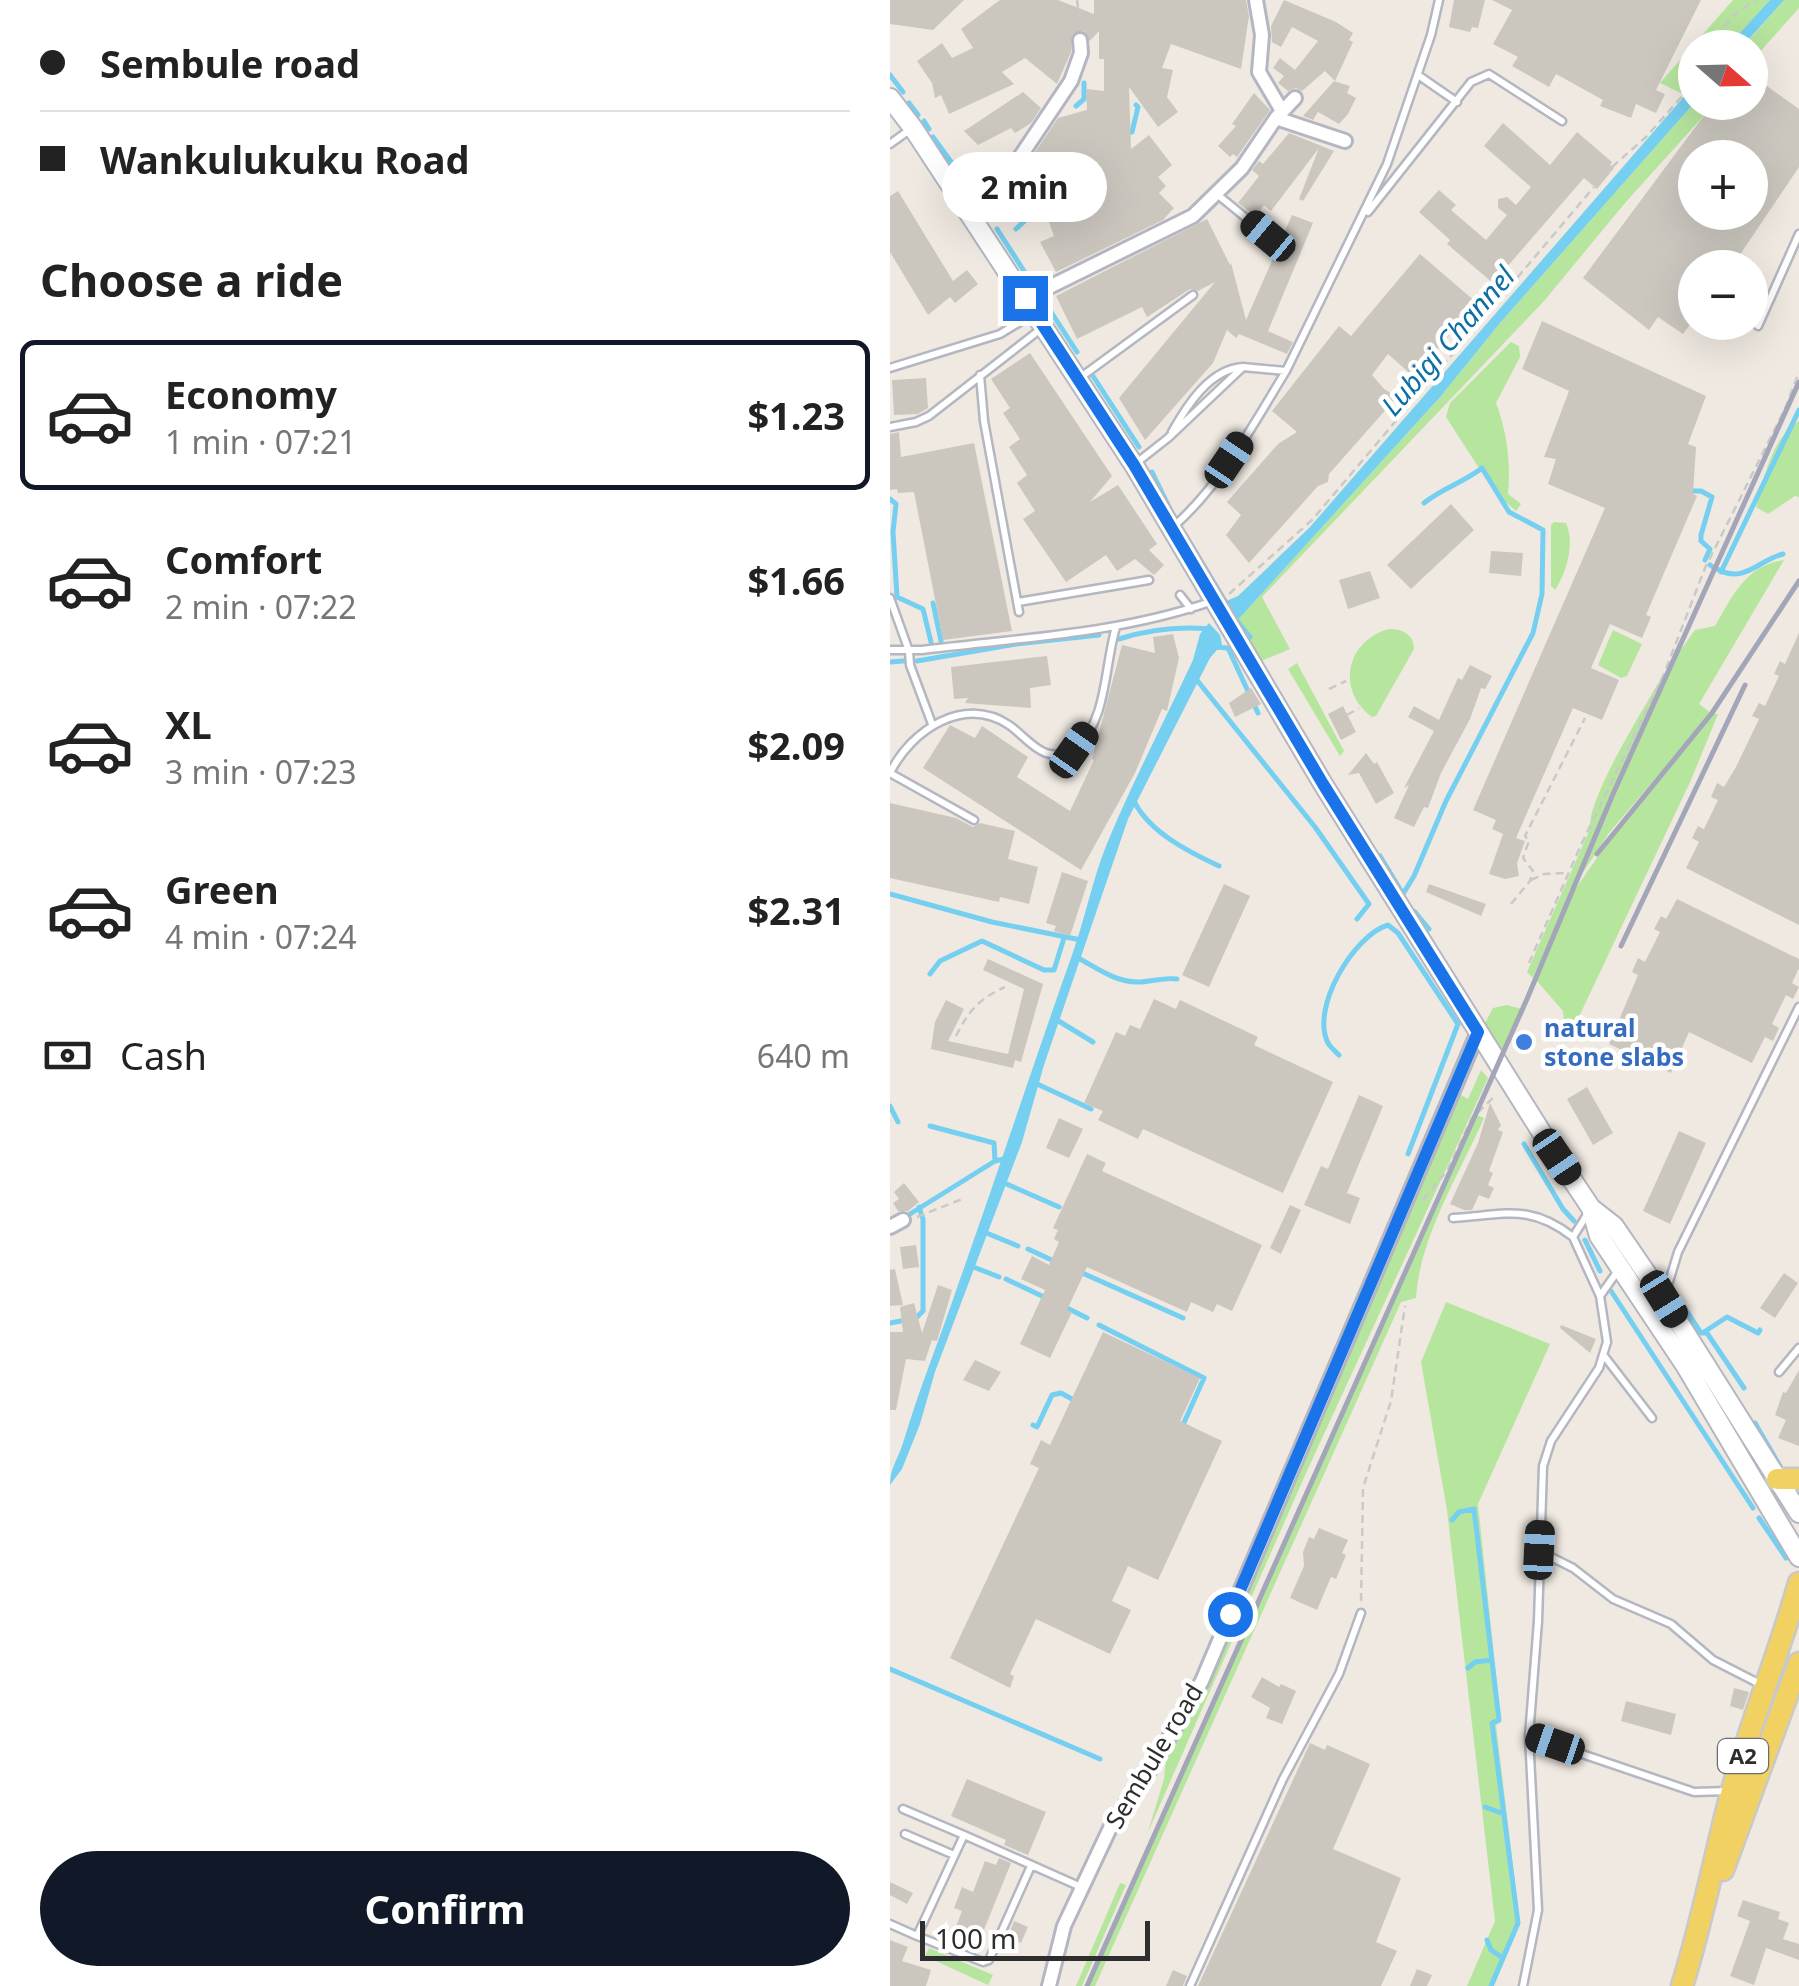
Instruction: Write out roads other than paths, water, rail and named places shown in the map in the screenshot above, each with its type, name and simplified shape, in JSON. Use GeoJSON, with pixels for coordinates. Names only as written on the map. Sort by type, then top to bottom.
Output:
{"type":"FeatureCollection","features":[{"type":"Feature","properties":{"kind":"main road"},"geometry":{"type":"LineString","coordinates":[[890,98],[1134,465],[1323,784],[1592,1208],[1600,1236],[1685,1365],[1799,1558]]}},
{"type":"Feature","properties":{"kind":"main road"},"geometry":{"type":"LineString","coordinates":[[1592,1208],[1614,1226],[1664,1299],[1799,1512]]}},
{"type":"Feature","properties":{"kind":"main road"},"geometry":{"type":"LineString","coordinates":[[1776,1479],[1799,1479]]}},
{"type":"Feature","properties":{"kind":"main road","name":"A2"},"geometry":{"type":"LineString","coordinates":[[1682,1986],[1732,1791],[1799,1583]]}},
{"type":"Feature","properties":{"kind":"main road","name":"A2"},"geometry":{"type":"LineString","coordinates":[[1698,1932],[1752,1798],[1799,1665]]}},
{"type":"Feature","properties":{"kind":"street"},"geometry":{"type":"LineString","coordinates":[[1256,0],[1262,34],[1259,72],[1279,115],[1346,141]]}},
{"type":"Feature","properties":{"kind":"street"},"geometry":{"type":"LineString","coordinates":[[971,216],[1002,184],[1071,81],[1081,52],[1080,40]]}},
{"type":"Feature","properties":{"kind":"street"},"geometry":{"type":"LineString","coordinates":[[1034,313],[1193,216],[1242,168],[1295,98]]}},
{"type":"Feature","properties":{"kind":"street","name":"Sembule road"},"geometry":{"type":"LineString","coordinates":[[1049,1986],[1061,1935],[1110,1826],[1153,1765],[1196,1692],[1478,1032]]}},
{"type":"Feature","properties":{"kind":"lane"},"geometry":{"type":"LineString","coordinates":[[1172,528],[1192,510],[1229,460],[1286,371],[1387,164],[1439,0]]}},
{"type":"Feature","properties":{"kind":"lane"},"geometry":{"type":"LineString","coordinates":[[1356,228],[1470,82],[1489,74],[1562,121]]}},
{"type":"Feature","properties":{"kind":"lane"},"geometry":{"type":"LineString","coordinates":[[1418,75],[1457,102]]}},
{"type":"Feature","properties":{"kind":"lane"},"geometry":{"type":"LineString","coordinates":[[890,144],[913,128]]}},
{"type":"Feature","properties":{"kind":"lane"},"geometry":{"type":"LineString","coordinates":[[1218,194],[1268,236]]}},
{"type":"Feature","properties":{"kind":"lane"},"geometry":{"type":"LineString","coordinates":[[1768,304],[1799,234]]}},
{"type":"Feature","properties":{"kind":"lane"},"geometry":{"type":"LineString","coordinates":[[1078,379],[1193,296]]}},
{"type":"Feature","properties":{"kind":"lane"},"geometry":{"type":"LineString","coordinates":[[890,368],[1000,334],[1034,313]]}},
{"type":"Feature","properties":{"kind":"lane"},"geometry":{"type":"LineString","coordinates":[[890,428],[929,416],[980,375],[1034,313]]}},
{"type":"Feature","properties":{"kind":"lane"},"geometry":{"type":"LineString","coordinates":[[1134,465],[1243,366],[1286,371]]}},
{"type":"Feature","properties":{"kind":"lane"},"geometry":{"type":"LineString","coordinates":[[980,375],[984,421],[1020,612]]}},
{"type":"Feature","properties":{"kind":"lane"},"geometry":{"type":"LineString","coordinates":[[1018,602],[1148,580]]}},
{"type":"Feature","properties":{"kind":"lane"},"geometry":{"type":"LineString","coordinates":[[1180,596],[1190,608]]}},
{"type":"Feature","properties":{"kind":"lane"},"geometry":{"type":"LineString","coordinates":[[890,598],[932,724]]}},
{"type":"Feature","properties":{"kind":"lane"},"geometry":{"type":"LineString","coordinates":[[890,650],[909,658],[1116,627],[1216,600]]}},
{"type":"Feature","properties":{"kind":"lane"},"geometry":{"type":"LineString","coordinates":[[890,625],[903,630]]}},
{"type":"Feature","properties":{"kind":"lane"},"geometry":{"type":"LineString","coordinates":[[974,820],[890,773],[932,724],[962,714],[990,716],[1008,724],[1041,752],[1056,756],[1074,750],[1100,708],[1116,627]]}},
{"type":"Feature","properties":{"kind":"lane"},"geometry":{"type":"LineString","coordinates":[[1664,1299],[1678,1252],[1799,1007]]}},
{"type":"Feature","properties":{"kind":"lane"},"geometry":{"type":"LineString","coordinates":[[1573,1236],[1592,1208]]}},
{"type":"Feature","properties":{"kind":"lane"},"geometry":{"type":"LineString","coordinates":[[1453,1218],[1526,1213],[1553,1221],[1573,1236],[1600,1296],[1607,1324],[1604,1356],[1546,1454],[1529,1736],[1538,1910],[1523,1986]]}},
{"type":"Feature","properties":{"kind":"lane"},"geometry":{"type":"LineString","coordinates":[[1600,1296],[1620,1266]]}},
{"type":"Feature","properties":{"kind":"lane"},"geometry":{"type":"LineString","coordinates":[[1779,1372],[1799,1348]]}},
{"type":"Feature","properties":{"kind":"lane"},"geometry":{"type":"LineString","coordinates":[[1604,1356],[1652,1418]]}},
{"type":"Feature","properties":{"kind":"lane"},"geometry":{"type":"LineString","coordinates":[[1539,1550],[1573,1568],[1613,1600],[1671,1624],[1713,1660],[1756,1679],[1766,1689]]}},
{"type":"Feature","properties":{"kind":"lane"},"geometry":{"type":"LineString","coordinates":[[1190,1986],[1284,1779],[1340,1674],[1361,1612]]}},
{"type":"Feature","properties":{"kind":"lane"},"geometry":{"type":"LineString","coordinates":[[1529,1736],[1694,1792],[1732,1791]]}},
{"type":"Feature","properties":{"kind":"lane"},"geometry":{"type":"LineString","coordinates":[[902,1809],[1081,1887]]}},
{"type":"Feature","properties":{"kind":"lane"},"geometry":{"type":"LineString","coordinates":[[904,1834],[954,1855]]}},
{"type":"Feature","properties":{"kind":"lane"},"geometry":{"type":"LineString","coordinates":[[916,1936],[964,1834]]}},
{"type":"Feature","properties":{"kind":"lane"},"geometry":{"type":"LineString","coordinates":[[890,1924],[983,1962],[989,1960],[1031,1866]]}},
{"type":"Feature","properties":{"kind":"water"},"geometry":{"type":"Polygon","coordinates":[[[1770,0],[1784,0],[1757,30],[1743,30],[1770,0]]]}},
{"type":"Feature","properties":{"kind":"water"},"geometry":{"type":"Polygon","coordinates":[[[1678,104],[1679,120],[1500,323],[1441,396],[1236,622],[1224,602],[1238,596],[1310,527],[1678,104]]]}},
{"type":"Feature","properties":{"kind":"water"},"geometry":{"type":"Polygon","coordinates":[[[1209,623],[1220,635],[1222,644],[1210,658],[1128,819],[1044,1065],[1022,1142],[935,1372],[920,1424],[902,1469],[890,1485],[1077,941],[1101,859],[1193,660],[1200,634],[1209,623]]]}},
{"type":"Feature","properties":{"kind":"waterway"},"geometry":{"type":"LineString","coordinates":[[890,75],[903,92]]}},
{"type":"Feature","properties":{"kind":"waterway"},"geometry":{"type":"LineString","coordinates":[[1076,106],[1084,99],[1084,83]]}},
{"type":"Feature","properties":{"kind":"waterway"},"geometry":{"type":"LineString","coordinates":[[909,103],[918,115]]}},
{"type":"Feature","properties":{"kind":"waterway"},"geometry":{"type":"LineString","coordinates":[[1125,133],[1132,132],[1136,105]]}},
{"type":"Feature","properties":{"kind":"waterway"},"geometry":{"type":"LineString","coordinates":[[924,121],[929,129]]}},
{"type":"Feature","properties":{"kind":"waterway"},"geometry":{"type":"LineString","coordinates":[[933,137],[962,177]]}},
{"type":"Feature","properties":{"kind":"waterway"},"geometry":{"type":"LineString","coordinates":[[968,186],[978,200],[982,198]]}},
{"type":"Feature","properties":{"kind":"waterway"},"geometry":{"type":"LineString","coordinates":[[1016,229],[1046,201]]}},
{"type":"Feature","properties":{"kind":"waterway"},"geometry":{"type":"LineString","coordinates":[[997,229],[1031,282]]}},
{"type":"Feature","properties":{"kind":"waterway"},"geometry":{"type":"LineString","coordinates":[[1042,298],[1077,352]]}},
{"type":"Feature","properties":{"kind":"waterway"},"geometry":{"type":"LineString","coordinates":[[1091,373],[1139,447]]}},
{"type":"Feature","properties":{"kind":"waterway"},"geometry":{"type":"LineString","coordinates":[[1721,572],[1799,410]]}},
{"type":"Feature","properties":{"kind":"waterway"},"geometry":{"type":"LineString","coordinates":[[1380,856],[1403,894],[1533,633],[1542,594],[1543,530],[1509,512],[1482,468],[1424,503]]}},
{"type":"Feature","properties":{"kind":"waterway"},"geometry":{"type":"LineString","coordinates":[[1152,472],[1170,509]]}},
{"type":"Feature","properties":{"kind":"waterway"},"geometry":{"type":"LineString","coordinates":[[1693,491],[1712,497],[1701,535],[1701,541],[1710,549],[1705,560]]}},
{"type":"Feature","properties":{"kind":"waterway"},"geometry":{"type":"LineString","coordinates":[[890,499],[896,504],[893,532],[897,597],[923,609],[931,642]]}},
{"type":"Feature","properties":{"kind":"waterway"},"geometry":{"type":"LineString","coordinates":[[1186,536],[1228,606]]}},
{"type":"Feature","properties":{"kind":"waterway"},"geometry":{"type":"LineString","coordinates":[[1717,569],[1743,573],[1783,554]]}},
{"type":"Feature","properties":{"kind":"waterway"},"geometry":{"type":"LineString","coordinates":[[933,603],[941,641]]}},
{"type":"Feature","properties":{"kind":"waterway"},"geometry":{"type":"LineString","coordinates":[[1233,616],[1250,637]]}},
{"type":"Feature","properties":{"kind":"waterway"},"geometry":{"type":"LineString","coordinates":[[1119,639],[1164,629],[1210,629]]}},
{"type":"Feature","properties":{"kind":"waterway"},"geometry":{"type":"LineString","coordinates":[[917,661],[1099,635]]}},
{"type":"Feature","properties":{"kind":"waterway"},"geometry":{"type":"LineString","coordinates":[[1214,647],[1228,648],[1258,713]]}},
{"type":"Feature","properties":{"kind":"waterway"},"geometry":{"type":"LineString","coordinates":[[890,662],[903,661]]}},
{"type":"Feature","properties":{"kind":"waterway"},"geometry":{"type":"LineString","coordinates":[[1196,679],[1315,827],[1369,904],[1357,919]]}},
{"type":"Feature","properties":{"kind":"waterway"},"geometry":{"type":"LineString","coordinates":[[1135,803],[1161,832],[1219,866]]}},
{"type":"Feature","properties":{"kind":"waterway"},"geometry":{"type":"LineString","coordinates":[[890,894],[992,922],[1081,940]]}},
{"type":"Feature","properties":{"kind":"waterway"},"geometry":{"type":"LineString","coordinates":[[1415,912],[1429,929]]}},
{"type":"Feature","properties":{"kind":"waterway"},"geometry":{"type":"LineString","coordinates":[[1339,1055],[1328,1043],[1324,1028],[1330,993],[1349,958],[1362,943],[1388,925],[1398,933],[1458,1024],[1408,1154]]}},
{"type":"Feature","properties":{"kind":"waterway"},"geometry":{"type":"LineString","coordinates":[[930,974],[940,961],[982,941],[1044,970],[1054,970],[1064,938]]}},
{"type":"Feature","properties":{"kind":"waterway"},"geometry":{"type":"LineString","coordinates":[[1078,958],[1121,980],[1177,979]]}},
{"type":"Feature","properties":{"kind":"waterway"},"geometry":{"type":"LineString","coordinates":[[1057,1020],[1093,1042]]}},
{"type":"Feature","properties":{"kind":"waterway"},"geometry":{"type":"LineString","coordinates":[[1035,1083],[1091,1109]]}},
{"type":"Feature","properties":{"kind":"waterway"},"geometry":{"type":"LineString","coordinates":[[890,1106],[898,1122]]}},
{"type":"Feature","properties":{"kind":"waterway"},"geometry":{"type":"LineString","coordinates":[[930,1126],[994,1143],[995,1161]]}},
{"type":"Feature","properties":{"kind":"waterway"},"geometry":{"type":"LineString","coordinates":[[1524,1144],[1574,1221]]}},
{"type":"Feature","properties":{"kind":"waterway"},"geometry":{"type":"LineString","coordinates":[[902,1219],[1004,1159]]}},
{"type":"Feature","properties":{"kind":"waterway"},"geometry":{"type":"LineString","coordinates":[[1002,1182],[1059,1207]]}},
{"type":"Feature","properties":{"kind":"waterway"},"geometry":{"type":"LineString","coordinates":[[890,1323],[916,1318],[923,1311],[923,1219],[919,1207]]}},
{"type":"Feature","properties":{"kind":"waterway"},"geometry":{"type":"LineString","coordinates":[[984,1232],[1018,1246]]}},
{"type":"Feature","properties":{"kind":"waterway"},"geometry":{"type":"LineString","coordinates":[[1585,1240],[1600,1271]]}},
{"type":"Feature","properties":{"kind":"waterway"},"geometry":{"type":"LineString","coordinates":[[1028,1249],[1056,1262]]}},
{"type":"Feature","properties":{"kind":"waterway"},"geometry":{"type":"LineString","coordinates":[[971,1266],[999,1277]]}},
{"type":"Feature","properties":{"kind":"waterway"},"geometry":{"type":"LineString","coordinates":[[1080,1272],[1183,1318]]}},
{"type":"Feature","properties":{"kind":"waterway"},"geometry":{"type":"LineString","coordinates":[[1006,1279],[1044,1297]]}},
{"type":"Feature","properties":{"kind":"waterway"},"geometry":{"type":"LineString","coordinates":[[1611,1291],[1753,1508]]}},
{"type":"Feature","properties":{"kind":"waterway"},"geometry":{"type":"LineString","coordinates":[[1672,1302],[1679,1300],[1701,1333],[1707,1333],[1744,1388]]}},
{"type":"Feature","properties":{"kind":"waterway"},"geometry":{"type":"LineString","coordinates":[[1063,1306],[1087,1318]]}},
{"type":"Feature","properties":{"kind":"waterway"},"geometry":{"type":"LineString","coordinates":[[1704,1332],[1727,1317],[1758,1333],[1760,1330]]}},
{"type":"Feature","properties":{"kind":"waterway"},"geometry":{"type":"LineString","coordinates":[[1099,1325],[1204,1378],[1182,1427]]}},
{"type":"Feature","properties":{"kind":"waterway"},"geometry":{"type":"LineString","coordinates":[[1033,1425],[1037,1427],[1052,1395],[1061,1393],[1072,1399]]}},
{"type":"Feature","properties":{"kind":"waterway"},"geometry":{"type":"LineString","coordinates":[[1755,1423],[1785,1475]]}},
{"type":"Feature","properties":{"kind":"waterway"},"geometry":{"type":"LineString","coordinates":[[1452,1520],[1459,1512],[1474,1509],[1499,1720],[1492,1723],[1518,1923],[1491,1986]]}},
{"type":"Feature","properties":{"kind":"waterway"},"geometry":{"type":"LineString","coordinates":[[1759,1518],[1786,1558]]}},
{"type":"Feature","properties":{"kind":"waterway"},"geometry":{"type":"LineString","coordinates":[[1468,1668],[1475,1662],[1492,1660]]}},
{"type":"Feature","properties":{"kind":"waterway"},"geometry":{"type":"LineString","coordinates":[[890,1669],[1100,1759]]}},
{"type":"Feature","properties":{"kind":"waterway"},"geometry":{"type":"LineString","coordinates":[[1485,1807],[1504,1814]]}},
{"type":"Feature","properties":{"kind":"waterway"},"geometry":{"type":"LineString","coordinates":[[1487,1940],[1491,1950],[1503,1958]]}},
{"type":"Feature","properties":{"kind":"railway"},"geometry":{"type":"LineString","coordinates":[[1087,1986],[1799,382]]}},
{"type":"Feature","properties":{"kind":"railway"},"geometry":{"type":"LineString","coordinates":[[1597,854],[1712,713],[1799,581]]}},
{"type":"Feature","properties":{"kind":"railway"},"geometry":{"type":"LineString","coordinates":[[1621,946],[1745,685]]}},
{"type":"Feature","properties":{"kind":"place","name":"natural stone slabs"},"geometry":{"type":"Point","coordinates":[1524,1042]}},
{"type":"Feature","properties":{"kind":"water label","name":"Lubigi Channel"},"geometry":{"type":"Point","coordinates":[1448,341]}}]}
